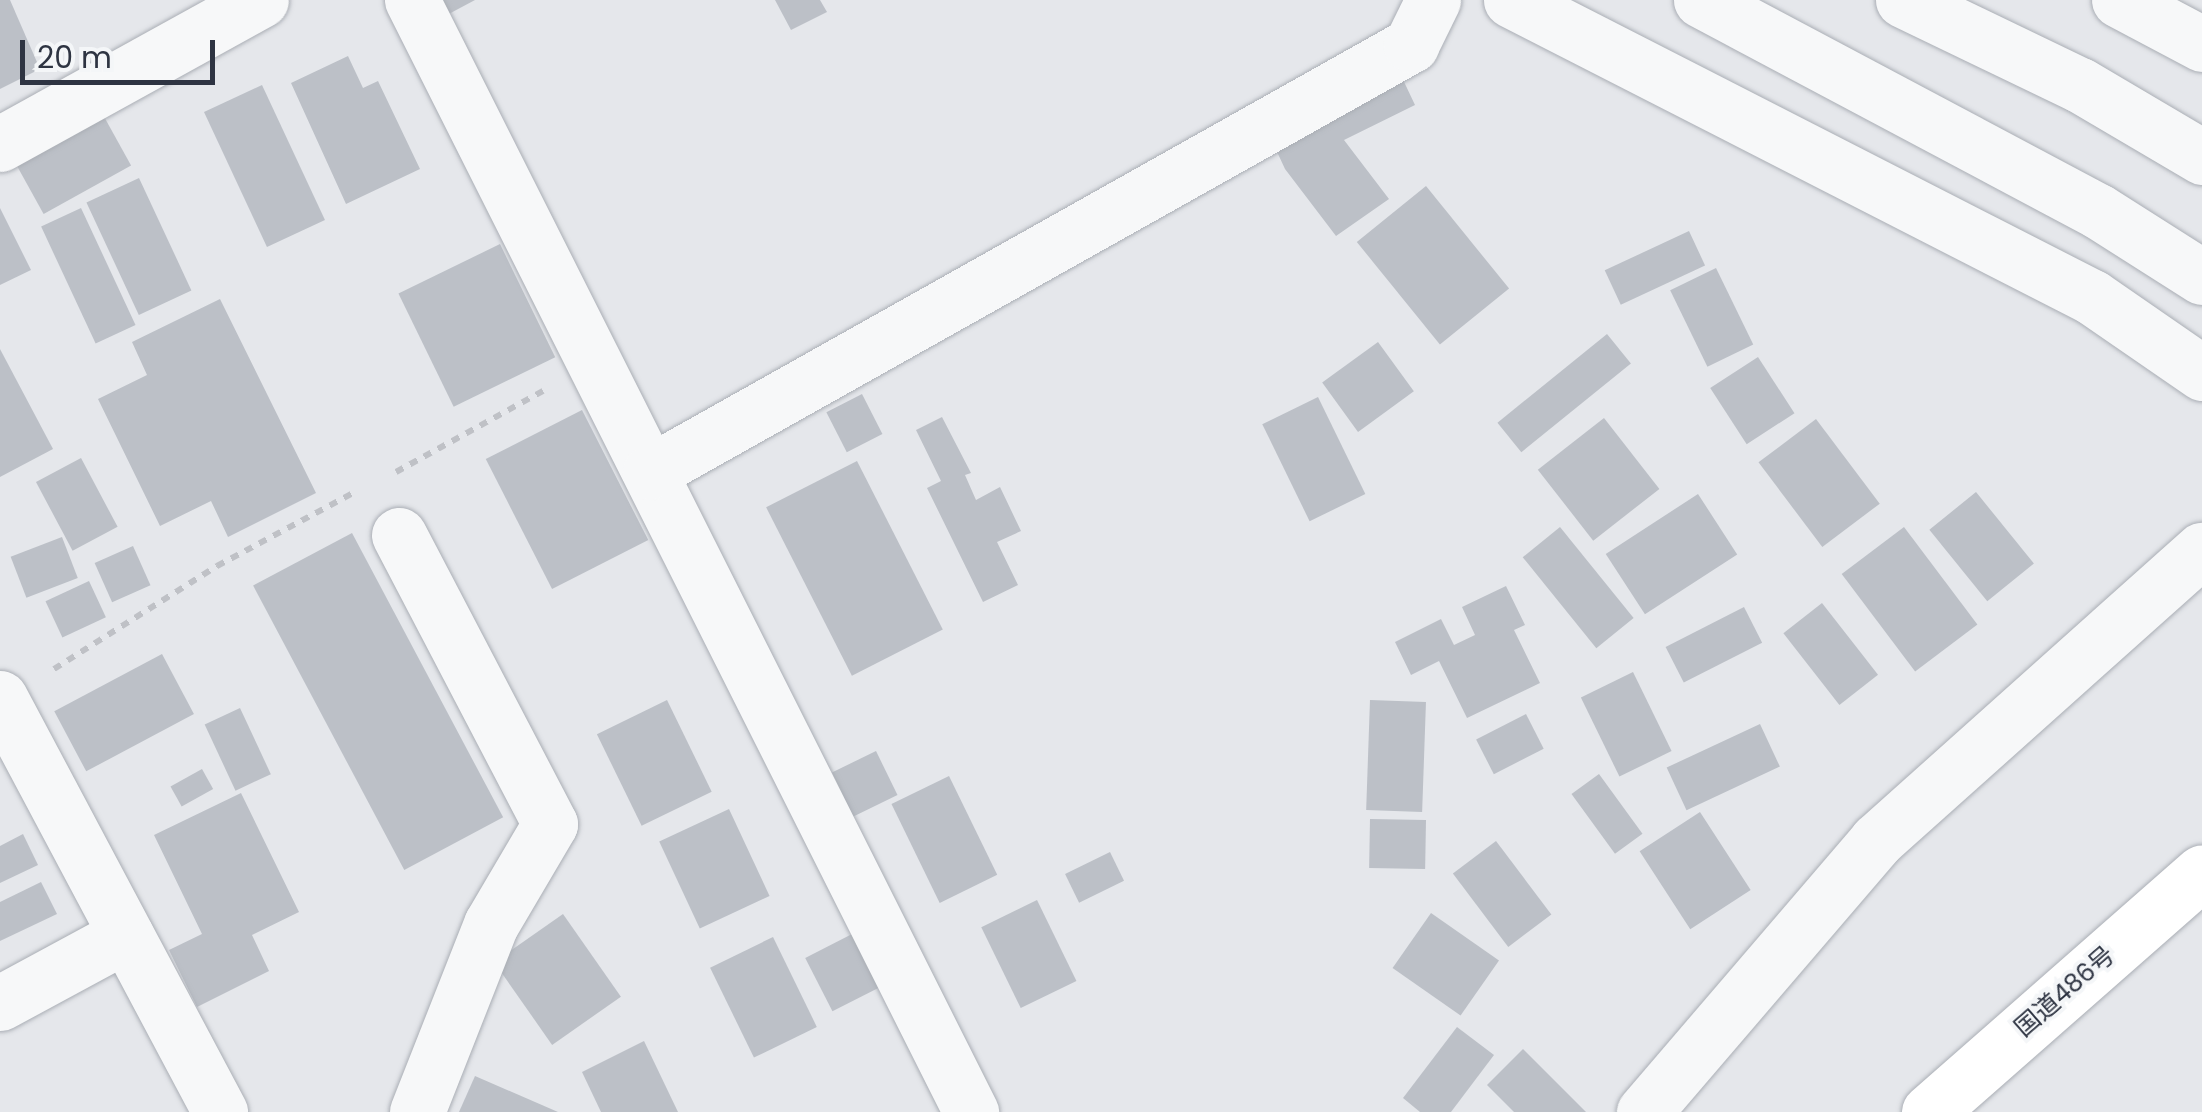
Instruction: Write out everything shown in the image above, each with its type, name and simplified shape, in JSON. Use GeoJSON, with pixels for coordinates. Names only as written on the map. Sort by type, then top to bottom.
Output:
{"type":"FeatureCollection","features":[{"type":"Feature","properties":{"kind":"highway","name":"国道486号"},"geometry":{"type":"LineString","coordinates":[[1929,1112],[2202,872]]}},
{"type":"Feature","properties":{"kind":"street"},"geometry":{"type":"LineString","coordinates":[[0,144],[262,0]]}},
{"type":"Feature","properties":{"kind":"street"},"geometry":{"type":"LineString","coordinates":[[412,0],[971,1112]]}},
{"type":"Feature","properties":{"kind":"street"},"geometry":{"type":"LineString","coordinates":[[650,472],[1411,45],[1433,0]]}},
{"type":"Feature","properties":{"kind":"street"},"geometry":{"type":"LineString","coordinates":[[1511,0],[2092,297],[2202,373]]}},
{"type":"Feature","properties":{"kind":"street"},"geometry":{"type":"LineString","coordinates":[[1701,0],[2098,211],[2202,277]]}},
{"type":"Feature","properties":{"kind":"street"},"geometry":{"type":"LineString","coordinates":[[1903,0],[2080,85],[2202,157]]}},
{"type":"Feature","properties":{"kind":"street"},"geometry":{"type":"LineString","coordinates":[[2118,0],[2202,44]]}},
{"type":"Feature","properties":{"kind":"street"},"geometry":{"type":"LineString","coordinates":[[399,536],[550,824],[491,924],[418,1112]]}},
{"type":"Feature","properties":{"kind":"street"},"geometry":{"type":"LineString","coordinates":[[1644,1112],[1876,841],[2202,550]]}},
{"type":"Feature","properties":{"kind":"street"},"geometry":{"type":"LineString","coordinates":[[1,699],[220,1112]]}},
{"type":"Feature","properties":{"kind":"street"},"geometry":{"type":"LineString","coordinates":[[0,1003],[126,934]]}},
{"type":"Feature","properties":{"kind":"path"},"geometry":{"type":"LineString","coordinates":[[387,476],[596,362]]}},
{"type":"Feature","properties":{"kind":"path"},"geometry":{"type":"LineString","coordinates":[[1,699],[216,566],[359,490]]}},
{"type":"Feature","properties":{"kind":"building"},"geometry":{"type":"Polygon","coordinates":[[[0,0],[10,0],[40,69],[0,89],[0,0]]]}},
{"type":"Feature","properties":{"kind":"building"},"geometry":{"type":"Polygon","coordinates":[[[436,0],[475,0],[445,16],[436,0]]]}},
{"type":"Feature","properties":{"kind":"building"},"geometry":{"type":"Polygon","coordinates":[[[775,0],[820,0],[827,12],[791,30],[775,0]]]}},
{"type":"Feature","properties":{"kind":"building"},"geometry":{"type":"Polygon","coordinates":[[[348,56],[363,88],[378,81],[420,169],[346,204],[291,83],[348,56]]]}},
{"type":"Feature","properties":{"kind":"building"},"geometry":{"type":"Polygon","coordinates":[[[1397,67],[1415,105],[1344,140],[1389,199],[1336,236],[1285,169],[1266,128],[1397,67]]]}},
{"type":"Feature","properties":{"kind":"building"},"geometry":{"type":"Polygon","coordinates":[[[262,85],[325,220],[267,247],[204,112],[262,85]]]}},
{"type":"Feature","properties":{"kind":"building"},"geometry":{"type":"Polygon","coordinates":[[[102,113],[131,165],[44,214],[15,161],[102,113]]]}},
{"type":"Feature","properties":{"kind":"building"},"geometry":{"type":"Polygon","coordinates":[[[139,178],[191,290],[139,315],[86,203],[139,178]]]}},
{"type":"Feature","properties":{"kind":"building"},"geometry":{"type":"Polygon","coordinates":[[[1426,186],[1509,289],[1440,345],[1357,242],[1426,186]]]}},
{"type":"Feature","properties":{"kind":"building"},"geometry":{"type":"Polygon","coordinates":[[[0,208],[31,270],[0,285],[0,208]]]}},
{"type":"Feature","properties":{"kind":"building"},"geometry":{"type":"Polygon","coordinates":[[[81,208],[136,325],[96,344],[41,227],[81,208]]]}},
{"type":"Feature","properties":{"kind":"building"},"geometry":{"type":"Polygon","coordinates":[[[1689,231],[1705,265],[1621,305],[1605,270],[1689,231]]]}},
{"type":"Feature","properties":{"kind":"building"},"geometry":{"type":"Polygon","coordinates":[[[500,244],[555,357],[454,407],[398,294],[500,244]]]}},
{"type":"Feature","properties":{"kind":"building"},"geometry":{"type":"Polygon","coordinates":[[[1716,268],[1753,344],[1707,367],[1670,290],[1716,268]]]}},
{"type":"Feature","properties":{"kind":"building"},"geometry":{"type":"Polygon","coordinates":[[[220,299],[316,493],[228,537],[211,501],[160,526],[98,399],[147,375],[132,342],[220,299]]]}},
{"type":"Feature","properties":{"kind":"building"},"geometry":{"type":"Polygon","coordinates":[[[1607,334],[1631,364],[1521,452],[1497,423],[1607,334]]]}},
{"type":"Feature","properties":{"kind":"building"},"geometry":{"type":"Polygon","coordinates":[[[1378,342],[1414,391],[1358,432],[1322,383],[1378,342]]]}},
{"type":"Feature","properties":{"kind":"building"},"geometry":{"type":"Polygon","coordinates":[[[0,349],[53,449],[0,477],[0,349]]]}},
{"type":"Feature","properties":{"kind":"building"},"geometry":{"type":"Polygon","coordinates":[[[1758,357],[1794,413],[1747,444],[1710,388],[1758,357]]]}},
{"type":"Feature","properties":{"kind":"building"},"geometry":{"type":"Polygon","coordinates":[[[862,394],[882,434],[847,452],[826,412],[862,394]]]}},
{"type":"Feature","properties":{"kind":"building"},"geometry":{"type":"Polygon","coordinates":[[[1318,397],[1365,494],[1310,521],[1262,424],[1318,397]]]}},
{"type":"Feature","properties":{"kind":"building"},"geometry":{"type":"Polygon","coordinates":[[[582,410],[648,540],[552,589],[486,459],[582,410]]]}},
{"type":"Feature","properties":{"kind":"building"},"geometry":{"type":"Polygon","coordinates":[[[942,417],[971,473],[965,475],[976,500],[1000,487],[1021,531],[997,542],[1018,585],[983,602],[927,488],[941,481],[916,430],[942,417]]]}},
{"type":"Feature","properties":{"kind":"building"},"geometry":{"type":"Polygon","coordinates":[[[1604,418],[1659,489],[1593,541],[1538,470],[1604,418]]]}},
{"type":"Feature","properties":{"kind":"building"},"geometry":{"type":"Polygon","coordinates":[[[1816,419],[1880,504],[1822,547],[1758,462],[1816,419]]]}},
{"type":"Feature","properties":{"kind":"building"},"geometry":{"type":"Polygon","coordinates":[[[81,458],[118,527],[73,551],[36,482],[81,458]]]}},
{"type":"Feature","properties":{"kind":"building"},"geometry":{"type":"Polygon","coordinates":[[[857,461],[943,629],[852,676],[766,507],[857,461]]]}},
{"type":"Feature","properties":{"kind":"building"},"geometry":{"type":"Polygon","coordinates":[[[1976,492],[2034,563],[1987,601],[1929,530],[1976,492]]]}},
{"type":"Feature","properties":{"kind":"building"},"geometry":{"type":"Polygon","coordinates":[[[1698,494],[1737,554],[1645,614],[1606,554],[1698,494]]]}},
{"type":"Feature","properties":{"kind":"building"},"geometry":{"type":"Polygon","coordinates":[[[1560,527],[1634,618],[1596,648],[1523,557],[1560,527]]]}},
{"type":"Feature","properties":{"kind":"building"},"geometry":{"type":"Polygon","coordinates":[[[1904,527],[1977,624],[1915,671],[1842,574],[1904,527]]]}},
{"type":"Feature","properties":{"kind":"building"},"geometry":{"type":"Polygon","coordinates":[[[352,533],[503,817],[404,870],[253,586],[352,533]]]}},
{"type":"Feature","properties":{"kind":"building"},"geometry":{"type":"Polygon","coordinates":[[[62,537],[78,578],[26,598],[11,557],[62,537]]]}},
{"type":"Feature","properties":{"kind":"building"},"geometry":{"type":"Polygon","coordinates":[[[133,546],[150,585],[112,602],[95,563],[133,546]]]}},
{"type":"Feature","properties":{"kind":"building"},"geometry":{"type":"Polygon","coordinates":[[[89,581],[106,617],[62,638],[45,601],[89,581]]]}},
{"type":"Feature","properties":{"kind":"building"},"geometry":{"type":"Polygon","coordinates":[[[1506,586],[1525,625],[1514,630],[1540,683],[1467,718],[1439,661],[1411,675],[1395,642],[1441,619],[1454,645],[1475,635],[1462,607],[1506,586]]]}},
{"type":"Feature","properties":{"kind":"building"},"geometry":{"type":"Polygon","coordinates":[[[1822,603],[1878,675],[1839,705],[1783,633],[1822,603]]]}},
{"type":"Feature","properties":{"kind":"building"},"geometry":{"type":"Polygon","coordinates":[[[1744,607],[1762,643],[1684,683],[1666,647],[1744,607]]]}},
{"type":"Feature","properties":{"kind":"building"},"geometry":{"type":"Polygon","coordinates":[[[162,654],[194,714],[86,771],[54,711],[162,654]]]}},
{"type":"Feature","properties":{"kind":"building"},"geometry":{"type":"Polygon","coordinates":[[[1633,672],[1672,751],[1619,777],[1581,697],[1633,672]]]}},
{"type":"Feature","properties":{"kind":"building"},"geometry":{"type":"Polygon","coordinates":[[[667,700],[712,792],[642,826],[597,734],[667,700]]]}},
{"type":"Feature","properties":{"kind":"building"},"geometry":{"type":"Polygon","coordinates":[[[1370,700],[1426,702],[1422,812],[1366,810],[1370,700]]]}},
{"type":"Feature","properties":{"kind":"building"},"geometry":{"type":"Polygon","coordinates":[[[240,708],[271,774],[236,791],[205,724],[240,708]]]}},
{"type":"Feature","properties":{"kind":"building"},"geometry":{"type":"Polygon","coordinates":[[[1526,714],[1544,749],[1494,774],[1476,739],[1526,714]]]}},
{"type":"Feature","properties":{"kind":"building"},"geometry":{"type":"Polygon","coordinates":[[[1760,724],[1780,767],[1687,810],[1667,768],[1760,724]]]}},
{"type":"Feature","properties":{"kind":"building"},"geometry":{"type":"Polygon","coordinates":[[[876,751],[897,795],[853,817],[832,772],[876,751]]]}},
{"type":"Feature","properties":{"kind":"building"},"geometry":{"type":"Polygon","coordinates":[[[202,769],[213,789],[182,807],[171,786],[202,769]]]}},
{"type":"Feature","properties":{"kind":"building"},"geometry":{"type":"Polygon","coordinates":[[[1599,774],[1642,834],[1615,854],[1571,794],[1599,774]]]}},
{"type":"Feature","properties":{"kind":"building"},"geometry":{"type":"Polygon","coordinates":[[[949,776],[997,875],[940,903],[891,804],[949,776]]]}},
{"type":"Feature","properties":{"kind":"building"},"geometry":{"type":"Polygon","coordinates":[[[241,793],[299,912],[252,935],[269,971],[197,1007],[169,950],[202,934],[154,835],[241,793]]]}},
{"type":"Feature","properties":{"kind":"building"},"geometry":{"type":"Polygon","coordinates":[[[729,809],[770,896],[700,929],[659,842],[729,809]]]}},
{"type":"Feature","properties":{"kind":"building"},"geometry":{"type":"Polygon","coordinates":[[[1700,812],[1751,890],[1690,929],[1640,851],[1700,812]]]}},
{"type":"Feature","properties":{"kind":"building"},"geometry":{"type":"Polygon","coordinates":[[[1370,819],[1426,820],[1425,869],[1369,868],[1370,819]]]}},
{"type":"Feature","properties":{"kind":"building"},"geometry":{"type":"Polygon","coordinates":[[[23,834],[38,865],[0,883],[0,846],[23,834]]]}},
{"type":"Feature","properties":{"kind":"building"},"geometry":{"type":"Polygon","coordinates":[[[1496,841],[1551,914],[1508,947],[1453,873],[1496,841]]]}},
{"type":"Feature","properties":{"kind":"building"},"geometry":{"type":"Polygon","coordinates":[[[1110,852],[1124,881],[1079,903],[1065,874],[1110,852]]]}},
{"type":"Feature","properties":{"kind":"building"},"geometry":{"type":"Polygon","coordinates":[[[41,882],[57,914],[0,941],[0,902],[41,882]]]}},
{"type":"Feature","properties":{"kind":"building"},"geometry":{"type":"Polygon","coordinates":[[[1037,900],[1076,981],[1021,1008],[981,927],[1037,900]]]}},
{"type":"Feature","properties":{"kind":"building"},"geometry":{"type":"Polygon","coordinates":[[[1431,913],[1499,961],[1461,1015],[1393,968],[1431,913]]]}},
{"type":"Feature","properties":{"kind":"building"},"geometry":{"type":"Polygon","coordinates":[[[563,914],[621,997],[552,1045],[494,962],[563,914]]]}},
{"type":"Feature","properties":{"kind":"building"},"geometry":{"type":"Polygon","coordinates":[[[856,932],[883,985],[832,1011],[805,958],[856,932]]]}},
{"type":"Feature","properties":{"kind":"building"},"geometry":{"type":"Polygon","coordinates":[[[773,937],[817,1027],[754,1058],[710,968],[773,937]]]}},
{"type":"Feature","properties":{"kind":"building"},"geometry":{"type":"Polygon","coordinates":[[[1457,1027],[1494,1055],[1451,1112],[1420,1112],[1403,1098],[1457,1027]]]}},
{"type":"Feature","properties":{"kind":"building"},"geometry":{"type":"Polygon","coordinates":[[[644,1041],[678,1112],[601,1112],[582,1072],[644,1041]]]}},
{"type":"Feature","properties":{"kind":"building"},"geometry":{"type":"Polygon","coordinates":[[[1523,1049],[1586,1112],[1514,1112],[1487,1085],[1523,1049]]]}},
{"type":"Feature","properties":{"kind":"building"},"geometry":{"type":"Polygon","coordinates":[[[475,1076],[558,1112],[459,1112],[475,1076]]]}}]}
